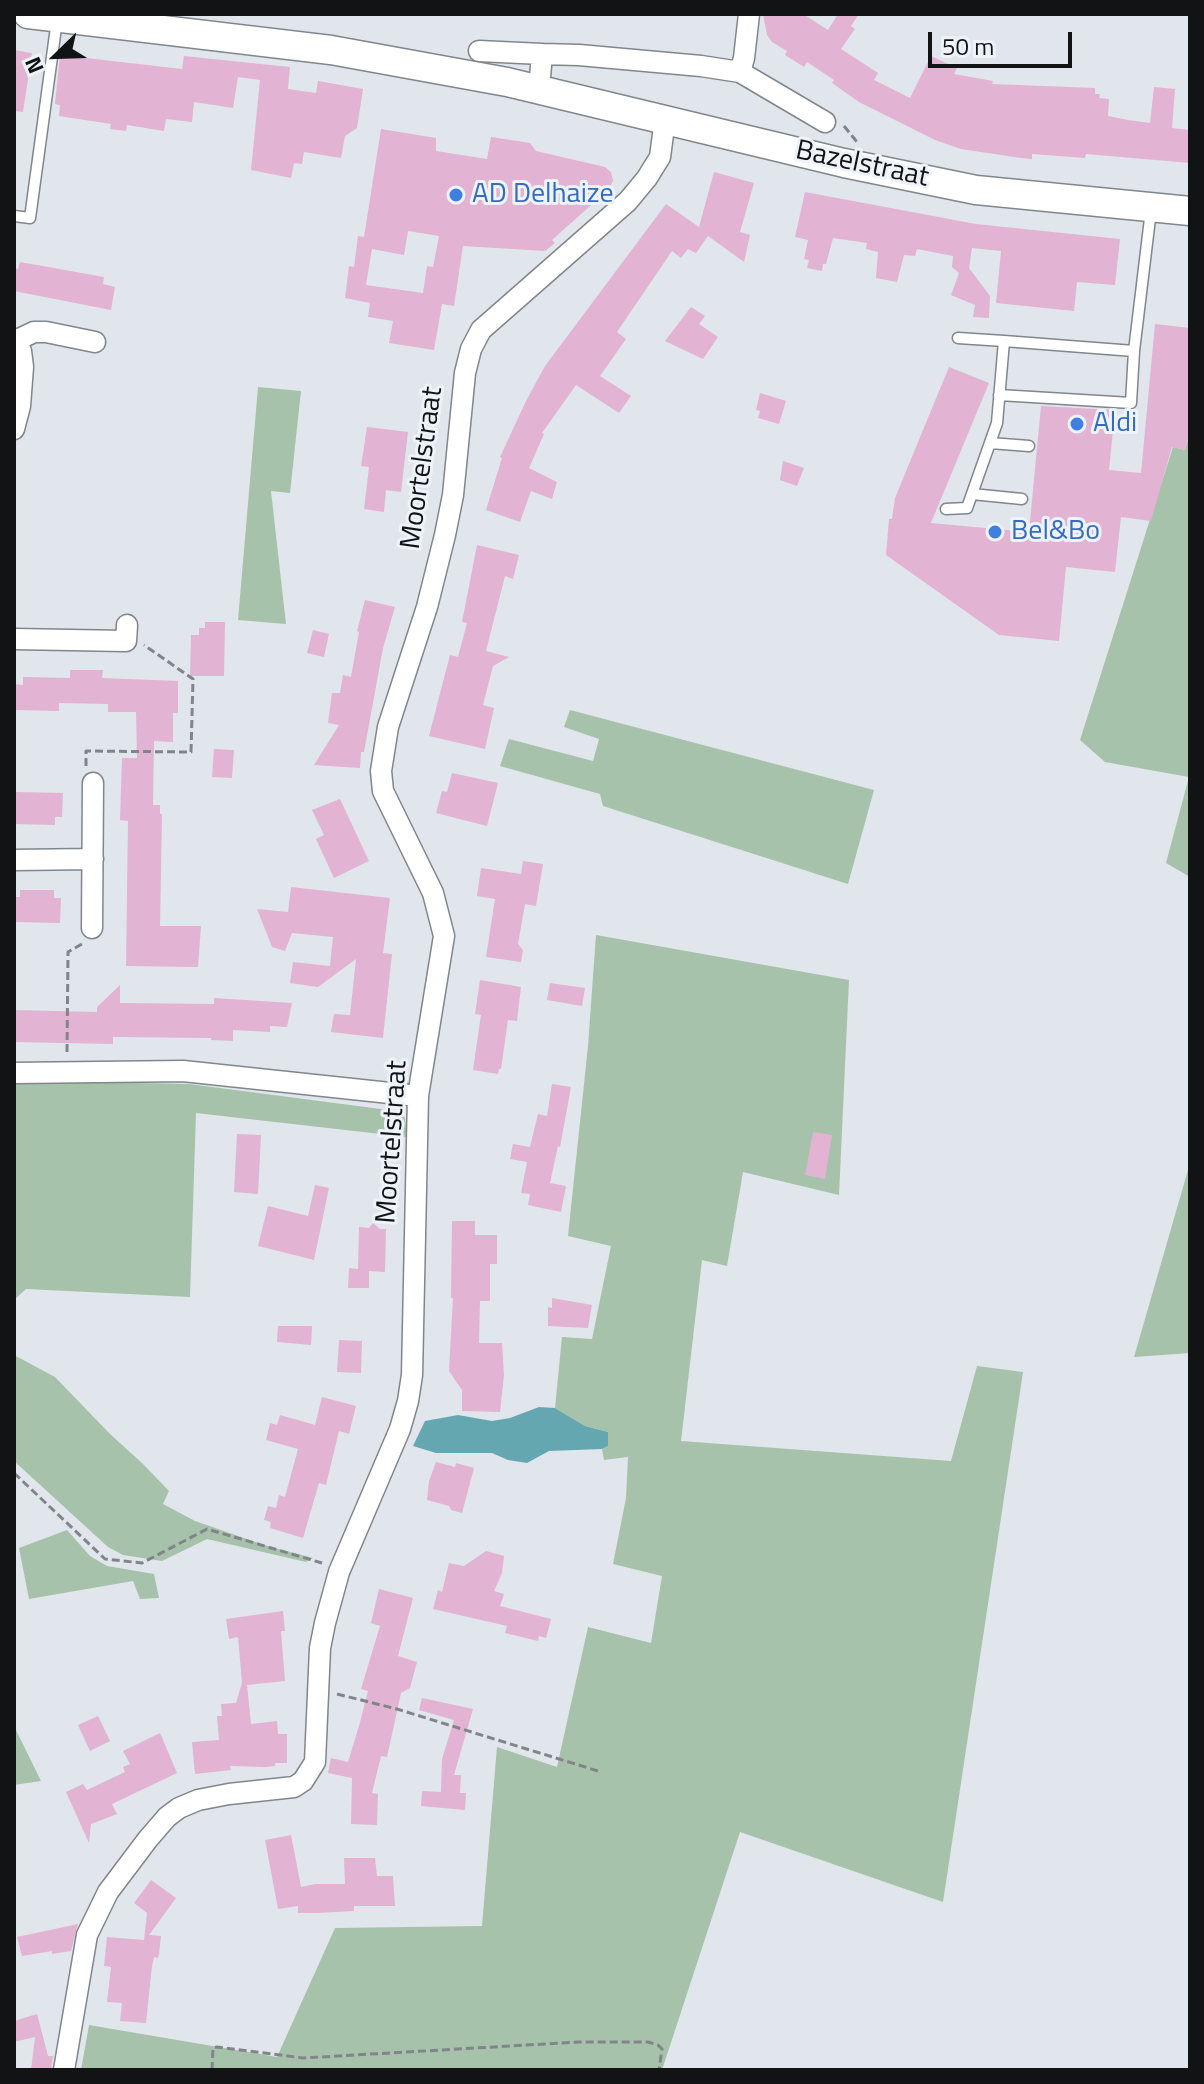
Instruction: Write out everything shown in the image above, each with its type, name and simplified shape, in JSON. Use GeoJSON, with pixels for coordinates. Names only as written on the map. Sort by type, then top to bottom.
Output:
{"type":"FeatureCollection","features":[{"type":"Feature","properties":{"kind":"main road","name":"Bazelstraat"},"geometry":{"type":"LineString","coordinates":[[28,14],[95,18],[331,50],[539,89],[844,163],[976,190],[1190,211]]}},
{"type":"Feature","properties":{"kind":"street"},"geometry":{"type":"LineString","coordinates":[[740,72],[749,14]]}},
{"type":"Feature","properties":{"kind":"street","name":"Bazelstraat"},"geometry":{"type":"LineString","coordinates":[[479,51],[625,59],[740,72],[825,122]]}},
{"type":"Feature","properties":{"kind":"street"},"geometry":{"type":"LineString","coordinates":[[539,89],[542,54]]}},
{"type":"Feature","properties":{"kind":"street","name":"Moortelstraat"},"geometry":{"type":"LineString","coordinates":[[64,2070],[87,1935],[108,1892],[148,1839],[179,1808],[198,1800],[229,1794],[284,1790],[303,1781],[315,1762],[320,1648],[339,1572],[400,1429],[408,1401],[412,1375],[418,1096],[444,936],[433,893],[383,791],[381,771],[388,727],[427,607],[453,495],[465,373],[471,349],[481,330],[628,201],[660,157],[665,119]]}},
{"type":"Feature","properties":{"kind":"street"},"geometry":{"type":"LineString","coordinates":[[14,429],[20,406],[23,367],[21,351],[14,340],[34,332],[46,332],[95,342]]}},
{"type":"Feature","properties":{"kind":"street"},"geometry":{"type":"LineString","coordinates":[[14,639],[131,636]]}},
{"type":"Feature","properties":{"kind":"street"},"geometry":{"type":"LineString","coordinates":[[92,928],[93,783]]}},
{"type":"Feature","properties":{"kind":"street"},"geometry":{"type":"LineString","coordinates":[[14,860],[93,859]]}},
{"type":"Feature","properties":{"kind":"street"},"geometry":{"type":"LineString","coordinates":[[14,1073],[183,1071],[418,1096]]}},
{"type":"Feature","properties":{"kind":"lane"},"geometry":{"type":"LineString","coordinates":[[14,216],[30,218],[57,18]]}},
{"type":"Feature","properties":{"kind":"lane"},"geometry":{"type":"LineString","coordinates":[[999,395],[1131,403],[1134,351],[1152,208]]}},
{"type":"Feature","properties":{"kind":"lane"},"geometry":{"type":"LineString","coordinates":[[958,338],[1134,351]]}},
{"type":"Feature","properties":{"kind":"lane"},"geometry":{"type":"LineString","coordinates":[[946,509],[967,508],[997,423],[1004,341]]}},
{"type":"Feature","properties":{"kind":"lane"},"geometry":{"type":"LineString","coordinates":[[990,443],[1029,446]]}},
{"type":"Feature","properties":{"kind":"lane"},"geometry":{"type":"LineString","coordinates":[[972,494],[1022,499]]}},
{"type":"Feature","properties":{"kind":"path"},"geometry":{"type":"LineString","coordinates":[[93,783],[86,771],[86,751],[191,752],[193,679],[131,636]]}},
{"type":"Feature","properties":{"kind":"path"},"geometry":{"type":"LineString","coordinates":[[67,1072],[68,952],[86,942],[92,928]]}},
{"type":"Feature","properties":{"kind":"path"},"geometry":{"type":"LineString","coordinates":[[14,1473],[105,1559],[142,1563],[207,1529],[323,1563],[339,1572]]}},
{"type":"Feature","properties":{"kind":"path"},"geometry":{"type":"LineString","coordinates":[[318,1690],[397,1709],[598,1771]]}},
{"type":"Feature","properties":{"kind":"path"},"geometry":{"type":"LineString","coordinates":[[212,2070],[213,2048],[217,2047],[303,2058],[579,2042],[648,2042],[662,2049],[659,2070]]}},
{"type":"Feature","properties":{"kind":"green space"},"geometry":{"type":"Polygon","coordinates":[[[258,387],[301,391],[290,493],[271,491],[286,624],[238,620],[258,387]]]}},
{"type":"Feature","properties":{"kind":"green space"},"geometry":{"type":"Polygon","coordinates":[[[1190,432],[1190,877],[1166,863],[1189,777],[1105,762],[1080,740],[1173,447],[1185,450],[1190,432]]]}},
{"type":"Feature","properties":{"kind":"green space"},"geometry":{"type":"Polygon","coordinates":[[[570,710],[874,790],[848,884],[603,806],[600,794],[500,766],[509,739],[593,761],[599,739],[564,727],[570,710]]]}},
{"type":"Feature","properties":{"kind":"green space"},"geometry":{"type":"Polygon","coordinates":[[[596,935],[849,980],[839,1195],[743,1172],[727,1266],[702,1260],[681,1441],[951,1461],[977,1366],[1023,1372],[943,1902],[740,1832],[662,2070],[81,2070],[89,2025],[277,2057],[335,1928],[482,1926],[497,1747],[557,1767],[588,1627],[651,1643],[662,1576],[613,1564],[626,1498],[628,1457],[604,1460],[602,1449],[608,1446],[608,1432],[585,1426],[555,1408],[562,1337],[592,1339],[611,1246],[568,1236],[596,935]]]}},
{"type":"Feature","properties":{"kind":"green space"},"geometry":{"type":"Polygon","coordinates":[[[14,1083],[189,1084],[396,1111],[405,1118],[407,1137],[196,1113],[190,1297],[26,1289],[14,1300],[14,1083]]]}},
{"type":"Feature","properties":{"kind":"green space"},"geometry":{"type":"Polygon","coordinates":[[[1190,1163],[1190,1353],[1134,1357],[1190,1163]]]}},
{"type":"Feature","properties":{"kind":"green space"},"geometry":{"type":"Polygon","coordinates":[[[14,1355],[55,1377],[143,1464],[169,1491],[163,1504],[195,1521],[313,1558],[306,1562],[207,1539],[162,1561],[123,1555],[108,1547],[14,1461],[14,1355]]]}},
{"type":"Feature","properties":{"kind":"green space"},"geometry":{"type":"Polygon","coordinates":[[[67,1530],[90,1556],[107,1566],[154,1574],[159,1598],[140,1599],[133,1581],[29,1599],[19,1548],[67,1530]]]}},
{"type":"Feature","properties":{"kind":"green space"},"geometry":{"type":"Polygon","coordinates":[[[14,1726],[41,1781],[14,1785],[14,1726]]]}},
{"type":"Feature","properties":{"kind":"water"},"geometry":{"type":"Polygon","coordinates":[[[539,1407],[555,1408],[585,1426],[608,1432],[608,1446],[602,1449],[549,1451],[527,1463],[492,1453],[436,1453],[413,1446],[425,1421],[458,1415],[492,1421],[539,1407]]]}},
{"type":"Feature","properties":{"kind":"building"},"geometry":{"type":"Polygon","coordinates":[[[763,14],[803,14],[828,30],[838,14],[859,14],[851,26],[855,29],[841,49],[878,73],[874,80],[910,98],[931,56],[957,68],[954,74],[993,81],[992,84],[1095,88],[1095,94],[1100,94],[1099,98],[1109,99],[1108,116],[1150,123],[1154,87],[1175,89],[1172,128],[1190,130],[1190,163],[1086,154],[1085,158],[1032,154],[1032,159],[961,149],[935,140],[859,102],[807,62],[804,67],[785,55],[787,51],[767,35],[763,14]]]}},
{"type":"Feature","properties":{"kind":"building"},"geometry":{"type":"Polygon","coordinates":[[[14,50],[32,53],[23,112],[14,111],[14,50]]]}},
{"type":"Feature","properties":{"kind":"building"},"geometry":{"type":"Polygon","coordinates":[[[60,55],[182,69],[184,56],[290,67],[288,89],[316,93],[318,81],[363,89],[357,128],[345,136],[341,158],[304,152],[302,164],[294,163],[291,178],[251,170],[260,80],[238,77],[233,108],[194,102],[192,122],[166,119],[164,131],[127,125],[126,131],[110,129],[111,124],[59,116],[60,105],[55,104],[60,55]]]}},
{"type":"Feature","properties":{"kind":"building"},"geometry":{"type":"Polygon","coordinates":[[[381,129],[436,138],[436,151],[487,159],[491,137],[530,143],[536,151],[605,167],[611,172],[613,181],[608,190],[552,240],[555,243],[545,251],[463,246],[454,306],[442,304],[434,350],[389,343],[393,321],[368,317],[370,303],[345,298],[349,266],[354,267],[358,236],[364,237],[381,129]],[[408,231],[404,255],[372,249],[366,285],[423,293],[427,266],[433,267],[439,236],[408,231]]]}},
{"type":"Feature","properties":{"kind":"building"},"geometry":{"type":"Polygon","coordinates":[[[714,172],[754,183],[740,232],[750,235],[744,262],[708,236],[696,253],[688,249],[681,258],[672,251],[617,332],[626,339],[600,376],[631,396],[619,413],[576,385],[542,433],[529,468],[557,482],[552,499],[531,491],[520,522],[486,510],[500,457],[545,366],[666,204],[699,227],[714,172]]]}},
{"type":"Feature","properties":{"kind":"building"},"geometry":{"type":"Polygon","coordinates":[[[805,192],[976,224],[1120,239],[1115,285],[1077,282],[1074,311],[996,303],[1001,251],[972,248],[969,268],[990,296],[989,318],[973,317],[975,305],[951,295],[959,273],[952,267],[953,256],[917,249],[915,256],[904,255],[897,282],[876,278],[878,252],[866,249],[867,243],[833,238],[822,271],[807,268],[809,260],[804,259],[808,240],[795,237],[805,192]]]}},
{"type":"Feature","properties":{"kind":"building"},"geometry":{"type":"Polygon","coordinates":[[[20,262],[104,277],[103,284],[115,287],[111,310],[14,291],[14,268],[18,269],[20,262]]]}},
{"type":"Feature","properties":{"kind":"building"},"geometry":{"type":"Polygon","coordinates":[[[691,307],[705,316],[699,324],[718,337],[703,359],[665,341],[691,307]]]}},
{"type":"Feature","properties":{"kind":"building"},"geometry":{"type":"Polygon","coordinates":[[[1155,324],[1190,328],[1190,432],[1185,450],[1172,447],[1151,521],[1121,517],[1115,572],[1066,567],[1059,641],[999,635],[886,555],[889,519],[892,519],[895,498],[949,367],[989,383],[931,523],[1029,532],[1041,406],[1115,410],[1109,470],[1141,473],[1155,324]]]}},
{"type":"Feature","properties":{"kind":"building"},"geometry":{"type":"Polygon","coordinates":[[[760,393],[786,401],[779,424],[758,418],[760,411],[756,410],[760,393]]]}},
{"type":"Feature","properties":{"kind":"building"},"geometry":{"type":"Polygon","coordinates":[[[367,427],[408,432],[401,492],[386,490],[384,512],[364,509],[369,467],[361,466],[367,427]]]}},
{"type":"Feature","properties":{"kind":"building"},"geometry":{"type":"Polygon","coordinates":[[[783,461],[804,468],[797,486],[780,480],[783,461]]]}},
{"type":"Feature","properties":{"kind":"building"},"geometry":{"type":"Polygon","coordinates":[[[477,545],[519,555],[513,579],[505,576],[486,651],[509,657],[493,666],[483,705],[494,708],[485,749],[429,736],[450,655],[458,657],[467,623],[462,622],[477,545]]]}},
{"type":"Feature","properties":{"kind":"building"},"geometry":{"type":"Polygon","coordinates":[[[365,600],[395,607],[383,648],[360,768],[314,765],[339,725],[328,723],[332,693],[340,693],[343,675],[351,677],[365,600]]]}},
{"type":"Feature","properties":{"kind":"building"},"geometry":{"type":"Polygon","coordinates":[[[205,622],[225,622],[224,676],[190,676],[191,635],[199,635],[199,628],[205,628],[205,622]]]}},
{"type":"Feature","properties":{"kind":"building"},"geometry":{"type":"Polygon","coordinates":[[[313,630],[329,634],[324,657],[307,653],[313,630]]]}},
{"type":"Feature","properties":{"kind":"building"},"geometry":{"type":"Polygon","coordinates":[[[70,670],[103,670],[102,678],[178,681],[178,713],[173,713],[173,742],[154,741],[153,805],[160,805],[162,814],[160,926],[201,926],[198,967],[126,966],[128,821],[120,820],[122,758],[137,758],[136,712],[108,712],[108,704],[59,703],[59,711],[14,710],[14,684],[23,685],[23,677],[70,678],[70,670]]]}},
{"type":"Feature","properties":{"kind":"building"},"geometry":{"type":"Polygon","coordinates":[[[214,749],[234,750],[232,778],[212,777],[214,749]]]}},
{"type":"Feature","properties":{"kind":"building"},"geometry":{"type":"Polygon","coordinates":[[[452,773],[498,783],[487,826],[436,813],[442,791],[447,792],[452,773]]]}},
{"type":"Feature","properties":{"kind":"building"},"geometry":{"type":"Polygon","coordinates":[[[16,792],[63,793],[62,817],[55,817],[55,825],[14,824],[16,792]]]}},
{"type":"Feature","properties":{"kind":"building"},"geometry":{"type":"Polygon","coordinates":[[[340,799],[369,861],[334,878],[316,839],[324,835],[312,810],[340,799]]]}},
{"type":"Feature","properties":{"kind":"building"},"geometry":{"type":"Polygon","coordinates":[[[523,861],[543,864],[536,906],[525,904],[518,944],[523,950],[521,962],[486,957],[495,899],[477,896],[481,868],[521,874],[523,861]]]}},
{"type":"Feature","properties":{"kind":"building"},"geometry":{"type":"Polygon","coordinates":[[[291,887],[390,898],[383,953],[392,954],[383,1038],[331,1032],[334,1014],[350,1015],[356,959],[318,987],[290,983],[293,962],[330,966],[333,937],[292,933],[285,951],[272,947],[257,909],[288,912],[291,887]]]}},
{"type":"Feature","properties":{"kind":"building"},"geometry":{"type":"Polygon","coordinates":[[[20,890],[54,890],[54,898],[61,898],[60,923],[14,922],[14,897],[20,897],[20,890]]]}},
{"type":"Feature","properties":{"kind":"building"},"geometry":{"type":"Polygon","coordinates":[[[480,980],[521,987],[517,1021],[508,1020],[498,1074],[473,1070],[481,1015],[475,1014],[480,980]]]}},
{"type":"Feature","properties":{"kind":"building"},"geometry":{"type":"Polygon","coordinates":[[[550,983],[585,988],[582,1006],[547,1000],[550,983]]]}},
{"type":"Feature","properties":{"kind":"building"},"geometry":{"type":"Polygon","coordinates":[[[120,985],[120,1003],[214,1004],[214,998],[292,1003],[287,1027],[270,1026],[270,1032],[233,1030],[233,1041],[113,1037],[113,1044],[14,1042],[14,1010],[97,1012],[97,1007],[120,985]]]}},
{"type":"Feature","properties":{"kind":"building"},"geometry":{"type":"Polygon","coordinates":[[[552,1084],[571,1087],[550,1183],[566,1186],[561,1212],[528,1205],[530,1194],[521,1193],[527,1162],[510,1159],[513,1144],[530,1147],[538,1114],[547,1116],[552,1084]]]}},
{"type":"Feature","properties":{"kind":"building"},"geometry":{"type":"Polygon","coordinates":[[[813,1132],[832,1135],[825,1179],[805,1175],[813,1132]]]}},
{"type":"Feature","properties":{"kind":"building"},"geometry":{"type":"Polygon","coordinates":[[[237,1134],[261,1135],[258,1194],[234,1192],[237,1134]]]}},
{"type":"Feature","properties":{"kind":"building"},"geometry":{"type":"Polygon","coordinates":[[[315,1185],[329,1188],[314,1260],[258,1246],[268,1206],[308,1216],[315,1185]]]}},
{"type":"Feature","properties":{"kind":"building"},"geometry":{"type":"Polygon","coordinates":[[[452,1221],[475,1221],[475,1235],[497,1235],[497,1264],[490,1264],[490,1301],[480,1301],[479,1343],[502,1343],[504,1375],[500,1412],[462,1411],[462,1390],[449,1371],[453,1298],[452,1221]]]}},
{"type":"Feature","properties":{"kind":"building"},"geometry":{"type":"Polygon","coordinates":[[[373,1223],[380,1229],[386,1229],[385,1272],[369,1271],[369,1288],[348,1288],[349,1268],[358,1269],[359,1227],[369,1228],[373,1223]]]}},
{"type":"Feature","properties":{"kind":"building"},"geometry":{"type":"Polygon","coordinates":[[[552,1298],[592,1305],[588,1328],[548,1326],[548,1307],[552,1308],[552,1298]]]}},
{"type":"Feature","properties":{"kind":"building"},"geometry":{"type":"Polygon","coordinates":[[[278,1326],[312,1326],[311,1345],[277,1342],[278,1326]]]}},
{"type":"Feature","properties":{"kind":"building"},"geometry":{"type":"Polygon","coordinates":[[[339,1340],[362,1341],[361,1373],[337,1372],[339,1340]]]}},
{"type":"Feature","properties":{"kind":"building"},"geometry":{"type":"Polygon","coordinates":[[[322,1397],[356,1406],[349,1434],[339,1431],[326,1485],[319,1483],[303,1538],[270,1528],[271,1522],[264,1520],[268,1506],[276,1508],[279,1495],[285,1497],[298,1449],[266,1440],[270,1423],[277,1425],[280,1415],[315,1425],[322,1397]]]}},
{"type":"Feature","properties":{"kind":"building"},"geometry":{"type":"Polygon","coordinates":[[[436,1462],[474,1468],[462,1513],[427,1500],[429,1481],[436,1462]]]}},
{"type":"Feature","properties":{"kind":"building"},"geometry":{"type":"Polygon","coordinates":[[[486,1551],[504,1556],[502,1573],[494,1591],[504,1594],[500,1606],[551,1619],[546,1638],[539,1636],[538,1641],[505,1633],[507,1626],[433,1609],[438,1590],[442,1592],[449,1563],[464,1566],[486,1551]]]}},
{"type":"Feature","properties":{"kind":"building"},"geometry":{"type":"Polygon","coordinates":[[[379,1589],[413,1598],[398,1656],[417,1662],[410,1688],[401,1693],[387,1757],[381,1756],[372,1793],[378,1794],[377,1825],[351,1824],[352,1778],[328,1773],[331,1758],[348,1762],[359,1726],[368,1691],[361,1689],[380,1626],[371,1623],[379,1589]]]}},
{"type":"Feature","properties":{"kind":"building"},"geometry":{"type":"Polygon","coordinates":[[[283,1611],[285,1631],[281,1631],[285,1681],[247,1685],[251,1724],[277,1721],[278,1734],[287,1734],[287,1763],[265,1767],[230,1766],[231,1770],[195,1774],[192,1742],[219,1740],[217,1716],[222,1716],[221,1704],[236,1703],[242,1683],[238,1637],[229,1639],[226,1619],[283,1611]]]}},
{"type":"Feature","properties":{"kind":"building"},"geometry":{"type":"Polygon","coordinates":[[[422,1698],[473,1709],[454,1775],[461,1775],[460,1793],[466,1793],[465,1810],[421,1806],[422,1791],[441,1792],[442,1759],[454,1720],[419,1710],[422,1698]]]}},
{"type":"Feature","properties":{"kind":"building"},"geometry":{"type":"Polygon","coordinates":[[[98,1716],[110,1741],[90,1751],[78,1725],[98,1716]]]}},
{"type":"Feature","properties":{"kind":"building"},"geometry":{"type":"Polygon","coordinates":[[[160,1733],[177,1773],[112,1804],[117,1814],[91,1824],[89,1843],[66,1792],[83,1784],[87,1790],[125,1772],[123,1767],[130,1764],[123,1751],[160,1733]]]}},
{"type":"Feature","properties":{"kind":"building"},"geometry":{"type":"Polygon","coordinates":[[[291,1835],[301,1887],[345,1884],[344,1858],[375,1858],[377,1876],[393,1876],[395,1906],[354,1906],[354,1911],[317,1913],[298,1913],[298,1906],[278,1909],[265,1840],[291,1835]]]}},
{"type":"Feature","properties":{"kind":"building"},"geometry":{"type":"Polygon","coordinates":[[[151,1880],[176,1898],[149,1935],[161,1936],[158,1958],[154,1957],[152,1966],[146,2023],[120,2021],[122,2003],[107,2002],[111,1967],[104,1966],[107,1937],[144,1940],[147,1913],[134,1903],[151,1880]]]}},
{"type":"Feature","properties":{"kind":"building"},"geometry":{"type":"Polygon","coordinates":[[[78,1924],[71,1951],[22,1956],[17,1937],[78,1924]]]}},
{"type":"Feature","properties":{"kind":"building"},"geometry":{"type":"Polygon","coordinates":[[[37,2014],[48,2056],[53,2056],[51,2070],[31,2070],[35,2037],[14,2042],[14,2021],[37,2014]]]}},
{"type":"Feature","properties":{"kind":"place","name":"AD Delhaize"},"geometry":{"type":"Point","coordinates":[456,195]}},
{"type":"Feature","properties":{"kind":"place","name":"Aldi"},"geometry":{"type":"Point","coordinates":[1077,424]}},
{"type":"Feature","properties":{"kind":"place","name":"Bel&Bo"},"geometry":{"type":"Point","coordinates":[995,532]}}]}
